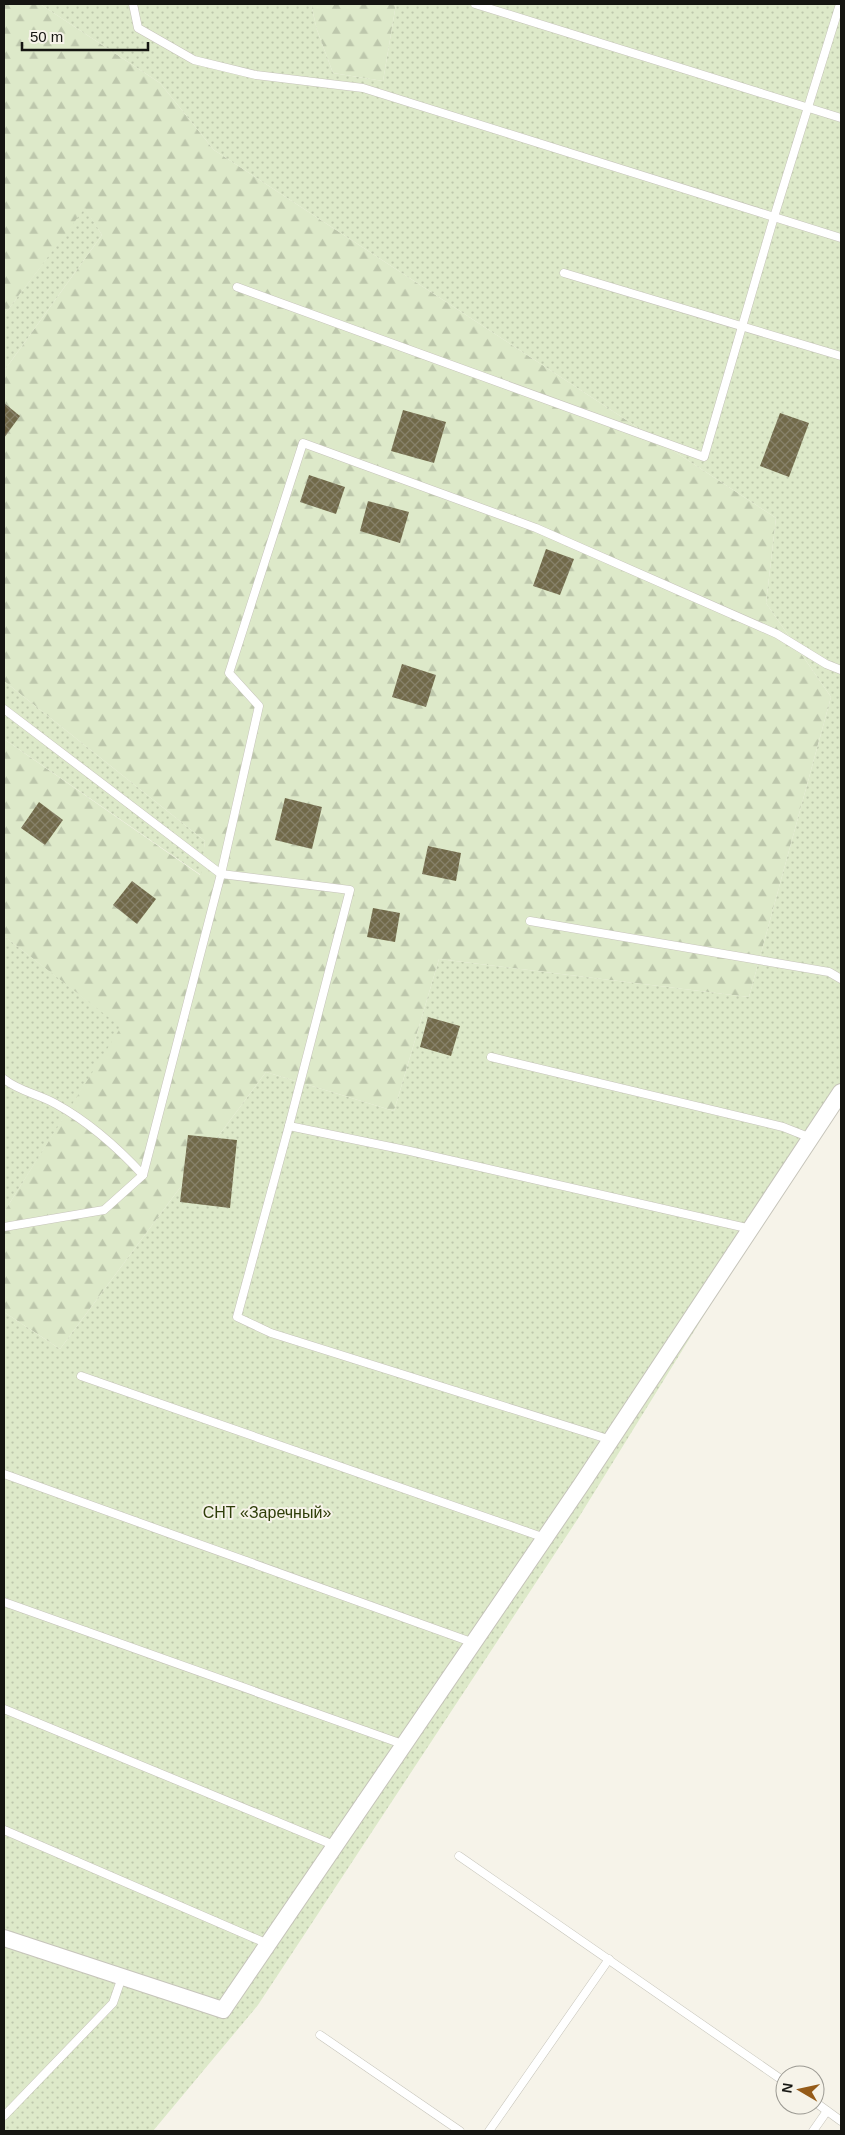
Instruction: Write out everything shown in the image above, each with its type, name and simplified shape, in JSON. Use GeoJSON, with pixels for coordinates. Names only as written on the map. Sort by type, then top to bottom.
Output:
{"type":"FeatureCollection","features":[{"type":"Feature","properties":{"kind":"street"},"geometry":{"type":"LineString","coordinates":[[4,1938],[223,2010],[611,1440],[841,1092]]}},
{"type":"Feature","properties":{"kind":"lane"},"geometry":{"type":"LineString","coordinates":[[133,4],[138,28],[194,60],[256,75],[363,88],[841,238]]}},
{"type":"Feature","properties":{"kind":"lane"},"geometry":{"type":"LineString","coordinates":[[475,4],[841,118]]}},
{"type":"Feature","properties":{"kind":"lane"},"geometry":{"type":"LineString","coordinates":[[237,287],[704,457],[774,217],[840,4]]}},
{"type":"Feature","properties":{"kind":"lane"},"geometry":{"type":"LineString","coordinates":[[564,273],[841,356]]}},
{"type":"Feature","properties":{"kind":"lane"},"geometry":{"type":"LineString","coordinates":[[4,1227],[104,1210],[143,1175],[221,874],[258,706],[228,674],[303,443],[536,528],[777,634],[826,664],[841,670]]}},
{"type":"Feature","properties":{"kind":"lane"},"geometry":{"type":"LineString","coordinates":[[4,709],[221,874],[350,890],[237,1317],[271,1333],[611,1440]]}},
{"type":"Feature","properties":{"kind":"lane"},"geometry":{"type":"LineString","coordinates":[[530,921],[829,972],[841,979]]}},
{"type":"Feature","properties":{"kind":"lane"},"geometry":{"type":"LineString","coordinates":[[491,1057],[783,1127],[811,1138]]}},
{"type":"Feature","properties":{"kind":"lane"},"geometry":{"type":"LineString","coordinates":[[4,1080],[14,1087],[55,1104],[85,1123],[124,1154],[143,1175]]}},
{"type":"Feature","properties":{"kind":"lane"},"geometry":{"type":"LineString","coordinates":[[289,1126],[410,1151],[751,1229]]}},
{"type":"Feature","properties":{"kind":"lane"},"geometry":{"type":"LineString","coordinates":[[82,1376],[545,1538]]}},
{"type":"Feature","properties":{"kind":"lane"},"geometry":{"type":"LineString","coordinates":[[4,1474],[474,1642]]}},
{"type":"Feature","properties":{"kind":"lane"},"geometry":{"type":"LineString","coordinates":[[4,1602],[405,1745]]}},
{"type":"Feature","properties":{"kind":"lane"},"geometry":{"type":"LineString","coordinates":[[4,1709],[336,1846]]}},
{"type":"Feature","properties":{"kind":"lane"},"geometry":{"type":"LineString","coordinates":[[4,1830],[268,1944]]}},
{"type":"Feature","properties":{"kind":"lane"},"geometry":{"type":"LineString","coordinates":[[459,1856],[775,2075]]}},
{"type":"Feature","properties":{"kind":"lane"},"geometry":{"type":"LineString","coordinates":[[489,2131],[609,1959]]}},
{"type":"Feature","properties":{"kind":"lane"},"geometry":{"type":"LineString","coordinates":[[4,2116],[113,2003],[122,1977]]}},
{"type":"Feature","properties":{"kind":"lane"},"geometry":{"type":"LineString","coordinates":[[320,2035],[460,2131]]}},
{"type":"Feature","properties":{"kind":"lane"},"geometry":{"type":"LineString","coordinates":[[813,2131],[827,2111],[841,2120]]}},
{"type":"Feature","properties":{"kind":"green space"},"geometry":{"type":"Polygon","coordinates":[[[4,4],[40,4],[160,83],[214,150],[776,518],[766,603],[831,697],[749,997],[439,959],[394,1111],[266,1072],[60,1349],[4,1312],[4,1212],[120,1027],[4,936],[4,739],[200,875],[205,841],[4,681],[4,371],[102,235],[85,209],[4,315],[4,4]]]}},
{"type":"Feature","properties":{"kind":"green space","name":"СНТ «Заречный»"},"geometry":{"type":"Polygon","coordinates":[[[40,4],[311,4],[317,30],[333,73],[383,81],[396,4],[841,4],[841,1094],[579,1517],[258,2005],[153,2131],[4,2131],[4,1312],[60,1349],[266,1072],[394,1111],[439,959],[749,997],[831,697],[766,603],[776,518],[214,150],[160,83],[40,4]]]}},
{"type":"Feature","properties":{"kind":"green space"},"geometry":{"type":"Polygon","coordinates":[[[311,4],[396,4],[383,81],[333,73],[317,30],[311,4]]]}},
{"type":"Feature","properties":{"kind":"green space"},"geometry":{"type":"Polygon","coordinates":[[[85,208],[102,235],[4,371],[4,315],[85,208]]]}},
{"type":"Feature","properties":{"kind":"green space"},"geometry":{"type":"Polygon","coordinates":[[[4,681],[205,841],[201,875],[4,739],[4,681]]]}},
{"type":"Feature","properties":{"kind":"green space"},"geometry":{"type":"Polygon","coordinates":[[[4,936],[121,1027],[4,1212],[4,936]]]}},
{"type":"Feature","properties":{"kind":"building"},"geometry":{"type":"Polygon","coordinates":[[[4,403],[20,416],[4,438],[4,403]]]}},
{"type":"Feature","properties":{"kind":"building"},"geometry":{"type":"Polygon","coordinates":[[[403,410],[446,422],[434,463],[391,451],[403,410]]]}},
{"type":"Feature","properties":{"kind":"building"},"geometry":{"type":"Polygon","coordinates":[[[780,413],[809,423],[789,477],[760,466],[780,413]]]}},
{"type":"Feature","properties":{"kind":"building"},"geometry":{"type":"Polygon","coordinates":[[[309,475],[345,487],[336,514],[300,502],[309,475]]]}},
{"type":"Feature","properties":{"kind":"building"},"geometry":{"type":"Polygon","coordinates":[[[368,501],[409,512],[400,543],[360,531],[368,501]]]}},
{"type":"Feature","properties":{"kind":"building"},"geometry":{"type":"Polygon","coordinates":[[[546,549],[574,559],[560,595],[533,586],[546,549]]]}},
{"type":"Feature","properties":{"kind":"building"},"geometry":{"type":"Polygon","coordinates":[[[402,664],[436,675],[426,707],[392,697],[402,664]]]}},
{"type":"Feature","properties":{"kind":"building"},"geometry":{"type":"Polygon","coordinates":[[[285,798],[322,807],[312,849],[275,840],[285,798]]]}},
{"type":"Feature","properties":{"kind":"building"},"geometry":{"type":"Polygon","coordinates":[[[39,802],[63,820],[45,845],[21,828],[39,802]]]}},
{"type":"Feature","properties":{"kind":"building"},"geometry":{"type":"Polygon","coordinates":[[[428,846],[461,853],[456,881],[422,874],[428,846]]]}},
{"type":"Feature","properties":{"kind":"building"},"geometry":{"type":"Polygon","coordinates":[[[132,881],[156,899],[137,924],[113,905],[132,881]]]}},
{"type":"Feature","properties":{"kind":"building"},"geometry":{"type":"Polygon","coordinates":[[[373,908],[400,913],[395,942],[367,937],[373,908]]]}},
{"type":"Feature","properties":{"kind":"building"},"geometry":{"type":"Polygon","coordinates":[[[428,1017],[460,1026],[451,1056],[420,1047],[428,1017]]]}},
{"type":"Feature","properties":{"kind":"building"},"geometry":{"type":"Polygon","coordinates":[[[188,1135],[237,1140],[230,1208],[180,1202],[188,1135]]]}}]}
